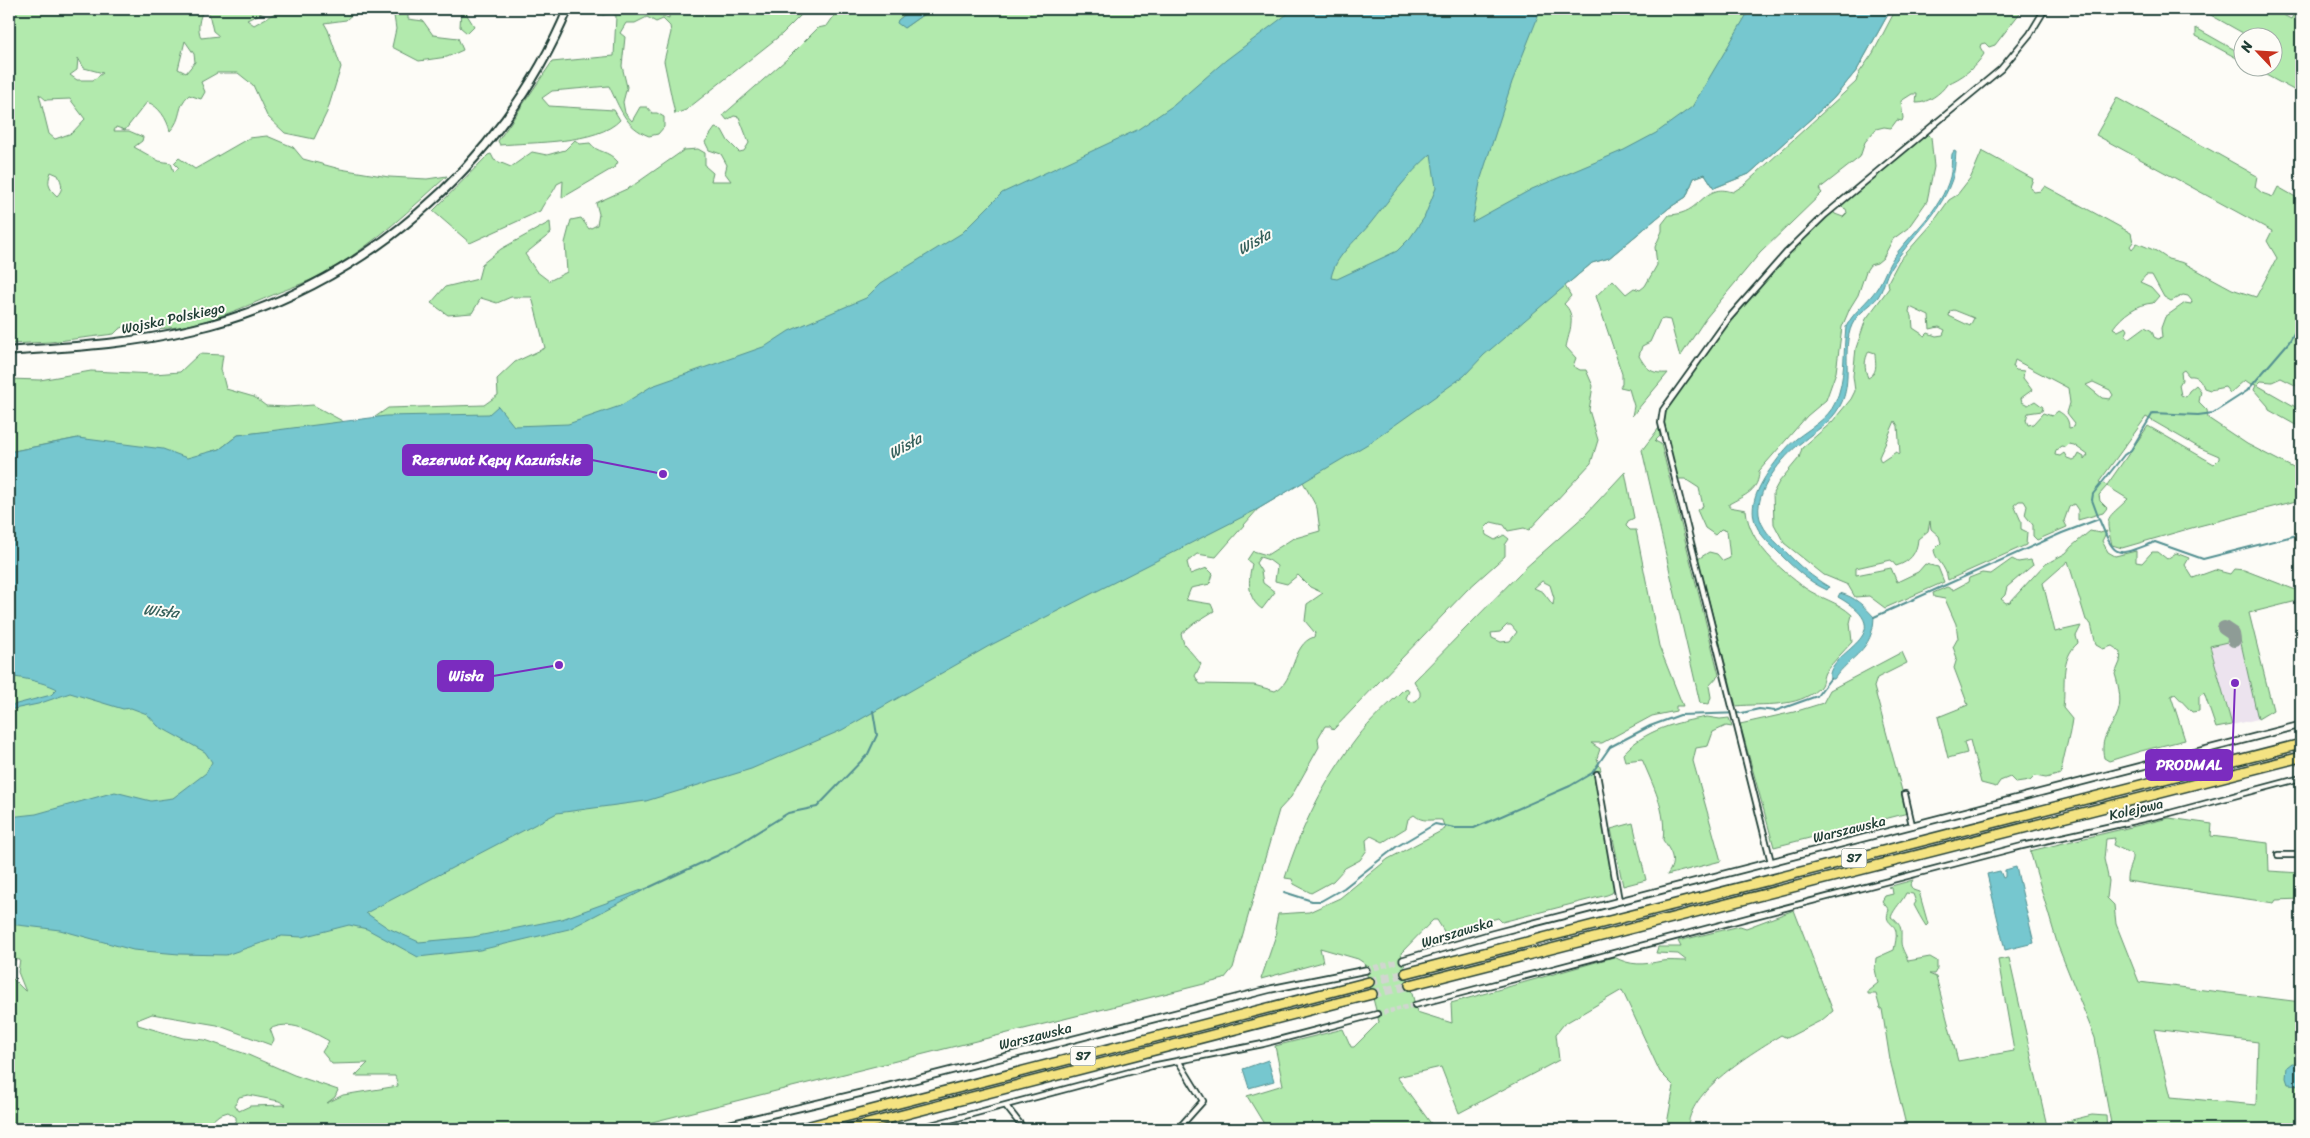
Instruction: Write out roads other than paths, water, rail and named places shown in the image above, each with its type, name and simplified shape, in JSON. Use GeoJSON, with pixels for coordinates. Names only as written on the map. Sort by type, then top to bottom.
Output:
{"type":"FeatureCollection","features":[{"type":"Feature","properties":{"kind":"highway","name":"S7"},"geometry":{"type":"LineString","coordinates":[[1406,972],[2301,744]]}},
{"type":"Feature","properties":{"kind":"highway","name":"S7"},"geometry":{"type":"LineString","coordinates":[[1410,985],[2301,757]]}},
{"type":"Feature","properties":{"kind":"highway","name":"S7"},"geometry":{"type":"LineString","coordinates":[[798,1129],[1369,982]]}},
{"type":"Feature","properties":{"kind":"highway","name":"S7"},"geometry":{"type":"LineString","coordinates":[[848,1129],[1372,994]]}},
{"type":"Feature","properties":{"kind":"main road","name":"Wojska Polskiego"},"geometry":{"type":"LineString","coordinates":[[9,352],[149,339],[194,329],[233,318],[272,303],[352,262],[416,215],[471,162],[524,92],[552,44],[568,9]]}},
{"type":"Feature","properties":{"kind":"street"},"geometry":{"type":"LineString","coordinates":[[1770,862],[1663,430],[1662,414],[1666,405],[1728,318],[1787,252],[1825,215],[2001,69],[2030,34],[2045,9]]}},
{"type":"Feature","properties":{"kind":"street","name":"Warszawska"},"geometry":{"type":"LineString","coordinates":[[1403,960],[1492,934],[2301,725]]}},
{"type":"Feature","properties":{"kind":"street"},"geometry":{"type":"LineString","coordinates":[[1597,774],[1619,901]]}},
{"type":"Feature","properties":{"kind":"street","name":"Kolejowa"},"geometry":{"type":"LineString","coordinates":[[1415,1005],[1976,858],[2170,813],[2301,778]]}},
{"type":"Feature","properties":{"kind":"street"},"geometry":{"type":"LineString","coordinates":[[1905,794],[1912,826]]}},
{"type":"Feature","properties":{"kind":"street"},"geometry":{"type":"LineString","coordinates":[[2278,855],[2301,855]]}},
{"type":"Feature","properties":{"kind":"street","name":"Warszawska"},"geometry":{"type":"LineString","coordinates":[[710,1129],[878,1089],[1270,988],[1366,970]]}},
{"type":"Feature","properties":{"kind":"street"},"geometry":{"type":"LineString","coordinates":[[916,1129],[1152,1066],[1264,1044],[1377,1014]]}},
{"type":"Feature","properties":{"kind":"street"},"geometry":{"type":"LineString","coordinates":[[1178,1129],[1203,1101],[1179,1062]]}},
{"type":"Feature","properties":{"kind":"street"},"geometry":{"type":"LineString","coordinates":[[1006,1106],[1024,1129]]}},
{"type":"Feature","properties":{"kind":"water"},"geometry":{"type":"Polygon","coordinates":[[[912,9],[931,9],[904,28],[897,23],[898,20],[912,9]]]}},
{"type":"Feature","properties":{"kind":"water"},"geometry":{"type":"Polygon","coordinates":[[[1294,9],[1541,9],[1512,82],[1481,178],[1472,222],[1532,189],[1624,150],[1656,133],[1692,107],[1750,9],[1891,9],[1857,70],[1833,99],[1749,174],[1714,188],[1705,174],[1694,178],[1686,197],[1669,208],[1609,258],[1592,263],[1484,355],[1464,376],[1371,442],[1258,509],[989,646],[842,730],[751,769],[646,801],[557,813],[366,913],[388,928],[419,942],[473,937],[562,919],[650,887],[569,929],[480,950],[418,957],[367,929],[349,925],[302,937],[282,936],[226,955],[179,954],[133,950],[60,930],[9,924],[9,817],[36,814],[115,792],[151,801],[173,798],[206,773],[212,762],[205,752],[158,726],[147,714],[131,708],[123,709],[70,693],[38,704],[9,710],[9,706],[51,695],[57,689],[33,681],[9,677],[9,452],[78,438],[163,449],[187,458],[220,449],[238,435],[386,416],[489,414],[498,406],[514,426],[568,424],[620,406],[652,386],[766,346],[789,331],[866,298],[881,283],[962,233],[1002,193],[1137,130],[1174,105],[1226,60],[1294,9]],[[1431,154],[1406,179],[1341,256],[1331,278],[1337,279],[1397,251],[1410,238],[1424,218],[1436,188],[1431,154]]]}},
{"type":"Feature","properties":{"kind":"water"},"geometry":{"type":"Polygon","coordinates":[[[1954,151],[1956,152],[1953,175],[1939,206],[1890,269],[1878,297],[1857,317],[1852,325],[1847,345],[1846,386],[1840,406],[1828,422],[1786,456],[1771,476],[1761,498],[1760,519],[1767,532],[1801,566],[1829,587],[1827,590],[1799,572],[1765,538],[1754,520],[1754,502],[1762,482],[1785,450],[1796,439],[1823,419],[1832,409],[1841,385],[1848,322],[1869,299],[1881,282],[1893,258],[1940,200],[1950,177],[1952,154],[1954,151]]]}},
{"type":"Feature","properties":{"kind":"water"},"geometry":{"type":"Polygon","coordinates":[[[1840,593],[1859,602],[1867,609],[1874,617],[1873,628],[1870,638],[1860,652],[1834,679],[1830,679],[1832,669],[1839,659],[1858,642],[1864,632],[1865,622],[1857,611],[1838,597],[1840,593]]]}},
{"type":"Feature","properties":{"kind":"water"},"geometry":{"type":"Polygon","coordinates":[[[2016,867],[2034,943],[2005,950],[1987,874],[2000,871],[2003,878],[2005,877],[2005,870],[2016,867]]]}},
{"type":"Feature","properties":{"kind":"water"},"geometry":{"type":"Polygon","coordinates":[[[1268,1060],[1274,1081],[1249,1088],[1243,1069],[1268,1060]]]}},
{"type":"Feature","properties":{"kind":"water"},"geometry":{"type":"Polygon","coordinates":[[[2292,1063],[2301,1064],[2301,1085],[2288,1084],[2286,1078],[2287,1067],[2292,1063]]]}},
{"type":"Feature","properties":{"kind":"waterway"},"geometry":{"type":"LineString","coordinates":[[2099,519],[2092,500],[2093,494],[2124,455],[2131,450],[2153,413],[2198,415],[2213,413],[2247,391],[2289,342],[2301,321]]}},
{"type":"Feature","properties":{"kind":"waterway"},"geometry":{"type":"LineString","coordinates":[[1874,617],[2062,533],[2099,519],[2109,542],[2118,552],[2132,550],[2155,542],[2203,559],[2301,534]]}},
{"type":"Feature","properties":{"kind":"waterway"},"geometry":{"type":"LineString","coordinates":[[1284,892],[1312,901],[1321,901],[1344,888],[1396,847],[1435,824],[1455,828],[1474,828],[1570,786],[1592,773],[1610,747],[1650,726],[1680,715],[1742,713],[1759,709],[1775,711],[1817,696],[1830,679]]}},
{"type":"Feature","properties":{"kind":"waterway"},"geometry":{"type":"LineString","coordinates":[[650,887],[727,851],[788,813],[817,807],[868,754],[877,735],[873,711]]}},
{"type":"Feature","properties":{"kind":"tunnel"},"geometry":{"type":"LineString","coordinates":[[1366,970],[1403,960]]}},
{"type":"Feature","properties":{"kind":"tunnel"},"geometry":{"type":"LineString","coordinates":[[1369,982],[1406,973]]}},
{"type":"Feature","properties":{"kind":"tunnel"},"geometry":{"type":"LineString","coordinates":[[1372,994],[1410,985]]}},
{"type":"Feature","properties":{"kind":"tunnel"},"geometry":{"type":"LineString","coordinates":[[1377,1014],[1415,1005]]}},
{"type":"Feature","properties":{"kind":"place","name":"Rezerwat Kępy Kazuńskie"},"geometry":{"type":"Point","coordinates":[663,474]}},
{"type":"Feature","properties":{"kind":"place","name":"Wisła"},"geometry":{"type":"Point","coordinates":[559,665]}},
{"type":"Feature","properties":{"kind":"place","name":"PRODMAL"},"geometry":{"type":"Point","coordinates":[2235,683]}}]}
